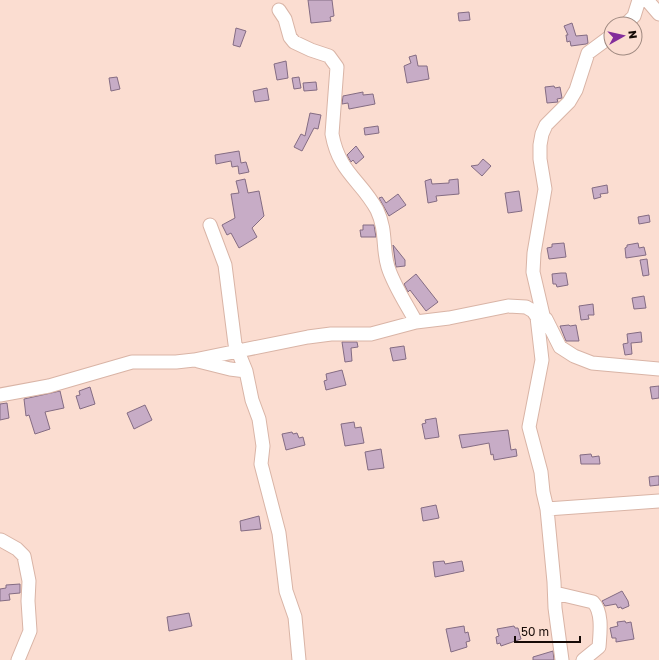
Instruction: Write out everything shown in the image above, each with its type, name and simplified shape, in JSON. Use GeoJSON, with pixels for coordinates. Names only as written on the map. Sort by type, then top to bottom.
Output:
{"type":"FeatureCollection","features":[{"type":"Feature","properties":{"kind":"street"},"geometry":{"type":"LineString","coordinates":[[634,16],[639,0]]}},
{"type":"Feature","properties":{"kind":"street"},"geometry":{"type":"LineString","coordinates":[[647,0],[659,14]]}},
{"type":"Feature","properties":{"kind":"street"},"geometry":{"type":"LineString","coordinates":[[279,10],[285,18],[290,37],[294,42],[329,56],[337,67],[332,134],[334,144],[342,165],[376,210],[381,220],[385,239],[388,268],[416,322]]}},
{"type":"Feature","properties":{"kind":"street"},"geometry":{"type":"LineString","coordinates":[[562,660],[555,608],[555,593],[547,510],[541,472],[529,427],[542,360],[537,317],[538,313],[532,272],[545,189],[540,152],[542,134],[546,125],[569,102],[576,90],[588,53],[603,42]]}},
{"type":"Feature","properties":{"kind":"street"},"geometry":{"type":"LineString","coordinates":[[210,225],[225,265],[233,335],[246,371],[252,400],[260,424],[263,446],[261,464],[279,532],[286,591],[295,616],[300,660]]}},
{"type":"Feature","properties":{"kind":"street"},"geometry":{"type":"LineString","coordinates":[[0,395],[49,386],[132,362],[176,362],[194,360],[308,337],[332,334],[371,334],[416,322],[449,318],[508,306],[526,307],[538,313],[560,347],[574,356],[592,363],[659,369]]}},
{"type":"Feature","properties":{"kind":"street"},"geometry":{"type":"LineString","coordinates":[[194,360],[224,368],[246,371]]}},
{"type":"Feature","properties":{"kind":"street"},"geometry":{"type":"LineString","coordinates":[[547,510],[659,501]]}},
{"type":"Feature","properties":{"kind":"street"},"geometry":{"type":"LineString","coordinates":[[1,540],[17,549],[24,556],[29,581],[28,601],[30,631],[18,660]]}},
{"type":"Feature","properties":{"kind":"street"},"geometry":{"type":"LineString","coordinates":[[555,593],[593,602],[596,606],[599,621],[599,647],[583,660]]}},
{"type":"Feature","properties":{"kind":"building"},"geometry":{"type":"Polygon","coordinates":[[[308,0],[332,0],[334,16],[330,17],[331,21],[311,23],[308,0]]]}},
{"type":"Feature","properties":{"kind":"building"},"geometry":{"type":"Polygon","coordinates":[[[469,12],[470,20],[459,21],[458,13],[469,12]]]}},
{"type":"Feature","properties":{"kind":"building"},"geometry":{"type":"Polygon","coordinates":[[[572,23],[576,36],[587,35],[588,43],[571,46],[570,41],[567,42],[566,35],[568,35],[564,26],[572,23]]]}},
{"type":"Feature","properties":{"kind":"building"},"geometry":{"type":"Polygon","coordinates":[[[236,28],[246,31],[240,47],[233,45],[236,28]]]}},
{"type":"Feature","properties":{"kind":"building"},"geometry":{"type":"Polygon","coordinates":[[[416,55],[418,66],[427,66],[429,79],[407,83],[404,66],[411,63],[409,57],[416,55]]]}},
{"type":"Feature","properties":{"kind":"building"},"geometry":{"type":"Polygon","coordinates":[[[286,61],[288,78],[277,80],[274,64],[286,61]]]}},
{"type":"Feature","properties":{"kind":"building"},"geometry":{"type":"Polygon","coordinates":[[[117,77],[120,89],[111,91],[109,78],[117,77]]]}},
{"type":"Feature","properties":{"kind":"building"},"geometry":{"type":"Polygon","coordinates":[[[299,77],[301,88],[294,89],[292,78],[299,77]]]}},
{"type":"Feature","properties":{"kind":"building"},"geometry":{"type":"Polygon","coordinates":[[[316,82],[317,90],[304,91],[303,83],[316,82]]]}},
{"type":"Feature","properties":{"kind":"building"},"geometry":{"type":"Polygon","coordinates":[[[554,86],[555,88],[560,87],[562,98],[557,99],[558,102],[547,103],[545,87],[554,86]]]}},
{"type":"Feature","properties":{"kind":"building"},"geometry":{"type":"Polygon","coordinates":[[[267,88],[269,100],[255,102],[253,91],[267,88]]]}},
{"type":"Feature","properties":{"kind":"building"},"geometry":{"type":"Polygon","coordinates":[[[363,92],[363,95],[373,94],[375,104],[349,109],[348,103],[342,104],[343,96],[363,92]]]}},
{"type":"Feature","properties":{"kind":"building"},"geometry":{"type":"Polygon","coordinates":[[[310,113],[321,115],[318,129],[314,128],[302,151],[294,147],[301,134],[305,136],[310,113]]]}},
{"type":"Feature","properties":{"kind":"building"},"geometry":{"type":"Polygon","coordinates":[[[378,126],[379,133],[365,135],[364,128],[378,126]]]}},
{"type":"Feature","properties":{"kind":"building"},"geometry":{"type":"Polygon","coordinates":[[[356,146],[364,157],[356,164],[353,160],[351,162],[347,155],[356,146]]]}},
{"type":"Feature","properties":{"kind":"building"},"geometry":{"type":"Polygon","coordinates":[[[239,151],[241,163],[246,162],[249,172],[239,174],[238,166],[232,167],[231,161],[216,164],[215,155],[239,151]]]}},
{"type":"Feature","properties":{"kind":"building"},"geometry":{"type":"Polygon","coordinates":[[[483,159],[491,166],[482,176],[471,166],[478,165],[483,159]]]}},
{"type":"Feature","properties":{"kind":"building"},"geometry":{"type":"Polygon","coordinates":[[[245,179],[248,193],[259,191],[264,216],[252,228],[257,237],[239,248],[231,233],[227,235],[222,225],[235,218],[231,194],[239,193],[236,181],[245,179]]]}},
{"type":"Feature","properties":{"kind":"building"},"geometry":{"type":"Polygon","coordinates":[[[431,179],[432,184],[449,183],[449,180],[458,179],[459,194],[436,196],[437,201],[428,203],[425,181],[431,179]]]}},
{"type":"Feature","properties":{"kind":"building"},"geometry":{"type":"Polygon","coordinates":[[[607,185],[608,193],[600,194],[601,197],[594,199],[592,188],[607,185]]]}},
{"type":"Feature","properties":{"kind":"building"},"geometry":{"type":"Polygon","coordinates":[[[519,191],[522,211],[508,213],[505,193],[519,191]]]}},
{"type":"Feature","properties":{"kind":"building"},"geometry":{"type":"Polygon","coordinates":[[[398,194],[406,205],[389,216],[379,198],[382,197],[386,203],[398,194]]]}},
{"type":"Feature","properties":{"kind":"building"},"geometry":{"type":"Polygon","coordinates":[[[649,215],[650,222],[639,224],[638,217],[649,215]]]}},
{"type":"Feature","properties":{"kind":"building"},"geometry":{"type":"Polygon","coordinates":[[[363,225],[374,225],[376,237],[361,237],[360,230],[363,230],[363,225]]]}},
{"type":"Feature","properties":{"kind":"building"},"geometry":{"type":"Polygon","coordinates":[[[564,243],[566,257],[549,259],[547,248],[552,247],[552,244],[564,243]]]}},
{"type":"Feature","properties":{"kind":"building"},"geometry":{"type":"Polygon","coordinates":[[[638,243],[639,248],[644,247],[646,255],[626,258],[625,248],[627,245],[638,243]]]}},
{"type":"Feature","properties":{"kind":"building"},"geometry":{"type":"Polygon","coordinates":[[[393,245],[405,260],[405,266],[396,267],[393,245]]]}},
{"type":"Feature","properties":{"kind":"building"},"geometry":{"type":"Polygon","coordinates":[[[647,259],[649,275],[643,276],[640,260],[647,259]]]}},
{"type":"Feature","properties":{"kind":"building"},"geometry":{"type":"Polygon","coordinates":[[[566,273],[568,285],[557,287],[556,284],[553,284],[552,274],[566,273]]]}},
{"type":"Feature","properties":{"kind":"building"},"geometry":{"type":"Polygon","coordinates":[[[416,274],[438,302],[426,311],[410,290],[408,292],[404,284],[416,274]]]}},
{"type":"Feature","properties":{"kind":"building"},"geometry":{"type":"Polygon","coordinates":[[[644,296],[646,308],[634,309],[632,298],[644,296]]]}},
{"type":"Feature","properties":{"kind":"building"},"geometry":{"type":"Polygon","coordinates":[[[593,304],[594,315],[588,315],[589,319],[581,320],[579,306],[593,304]]]}},
{"type":"Feature","properties":{"kind":"building"},"geometry":{"type":"Polygon","coordinates":[[[576,325],[579,341],[566,341],[560,326],[576,325]]]}},
{"type":"Feature","properties":{"kind":"building"},"geometry":{"type":"Polygon","coordinates":[[[641,332],[642,342],[631,343],[632,354],[625,355],[623,344],[628,343],[627,334],[641,332]]]}},
{"type":"Feature","properties":{"kind":"building"},"geometry":{"type":"Polygon","coordinates":[[[342,342],[357,342],[358,347],[351,348],[352,361],[345,362],[342,342]]]}},
{"type":"Feature","properties":{"kind":"building"},"geometry":{"type":"Polygon","coordinates":[[[404,346],[406,359],[393,361],[390,348],[404,346]]]}},
{"type":"Feature","properties":{"kind":"building"},"geometry":{"type":"Polygon","coordinates":[[[342,370],[346,385],[326,390],[324,381],[327,380],[326,374],[342,370]]]}},
{"type":"Feature","properties":{"kind":"building"},"geometry":{"type":"Polygon","coordinates":[[[659,386],[659,398],[652,399],[650,387],[659,386]]]}},
{"type":"Feature","properties":{"kind":"building"},"geometry":{"type":"Polygon","coordinates":[[[90,387],[95,404],[80,409],[76,396],[80,395],[79,391],[90,387]]]}},
{"type":"Feature","properties":{"kind":"building"},"geometry":{"type":"Polygon","coordinates":[[[60,391],[64,408],[45,412],[50,429],[35,434],[29,415],[26,416],[24,399],[60,391]]]}},
{"type":"Feature","properties":{"kind":"building"},"geometry":{"type":"Polygon","coordinates":[[[7,403],[9,418],[0,420],[0,404],[7,403]]]}},
{"type":"Feature","properties":{"kind":"building"},"geometry":{"type":"Polygon","coordinates":[[[145,405],[152,420],[134,429],[127,413],[145,405]]]}},
{"type":"Feature","properties":{"kind":"building"},"geometry":{"type":"Polygon","coordinates":[[[436,418],[439,437],[425,439],[422,424],[426,423],[425,420],[436,418]]]}},
{"type":"Feature","properties":{"kind":"building"},"geometry":{"type":"Polygon","coordinates":[[[354,422],[355,428],[361,427],[364,443],[345,446],[341,424],[354,422]]]}},
{"type":"Feature","properties":{"kind":"building"},"geometry":{"type":"Polygon","coordinates":[[[508,430],[511,450],[516,449],[517,456],[494,460],[493,454],[491,455],[489,443],[462,448],[459,435],[508,430]]]}},
{"type":"Feature","properties":{"kind":"building"},"geometry":{"type":"Polygon","coordinates":[[[292,432],[293,434],[297,433],[299,438],[303,437],[305,445],[286,450],[282,434],[292,432]]]}},
{"type":"Feature","properties":{"kind":"building"},"geometry":{"type":"Polygon","coordinates":[[[381,449],[384,468],[368,470],[365,452],[381,449]]]}},
{"type":"Feature","properties":{"kind":"building"},"geometry":{"type":"Polygon","coordinates":[[[591,454],[592,457],[599,456],[600,464],[581,464],[580,455],[591,454]]]}},
{"type":"Feature","properties":{"kind":"building"},"geometry":{"type":"Polygon","coordinates":[[[659,476],[659,485],[650,486],[649,477],[659,476]]]}},
{"type":"Feature","properties":{"kind":"building"},"geometry":{"type":"Polygon","coordinates":[[[436,505],[439,518],[423,521],[421,508],[436,505]]]}},
{"type":"Feature","properties":{"kind":"building"},"geometry":{"type":"Polygon","coordinates":[[[259,516],[261,529],[241,531],[240,521],[259,516]]]}},
{"type":"Feature","properties":{"kind":"building"},"geometry":{"type":"Polygon","coordinates":[[[444,561],[445,564],[462,561],[464,571],[435,577],[433,562],[444,561]]]}},
{"type":"Feature","properties":{"kind":"building"},"geometry":{"type":"Polygon","coordinates":[[[20,584],[20,593],[9,594],[10,600],[0,601],[0,589],[6,588],[6,585],[20,584]]]}},
{"type":"Feature","properties":{"kind":"building"},"geometry":{"type":"Polygon","coordinates":[[[622,591],[628,601],[629,606],[622,609],[621,607],[618,608],[616,604],[605,606],[602,601],[622,591]]]}},
{"type":"Feature","properties":{"kind":"building"},"geometry":{"type":"Polygon","coordinates":[[[189,613],[192,626],[169,631],[167,617],[189,613]]]}},
{"type":"Feature","properties":{"kind":"building"},"geometry":{"type":"Polygon","coordinates":[[[625,621],[626,623],[631,622],[634,639],[616,642],[616,638],[612,638],[610,628],[618,626],[617,622],[625,621]]]}},
{"type":"Feature","properties":{"kind":"building"},"geometry":{"type":"Polygon","coordinates":[[[464,626],[465,633],[468,632],[470,641],[466,642],[467,647],[451,652],[446,629],[464,626]]]}},
{"type":"Feature","properties":{"kind":"building"},"geometry":{"type":"Polygon","coordinates":[[[514,626],[515,628],[518,628],[521,639],[501,646],[500,643],[497,644],[496,637],[499,636],[497,629],[514,626]]]}},
{"type":"Feature","properties":{"kind":"building"},"geometry":{"type":"Polygon","coordinates":[[[553,651],[554,660],[533,660],[533,657],[553,651]]]}}]}
